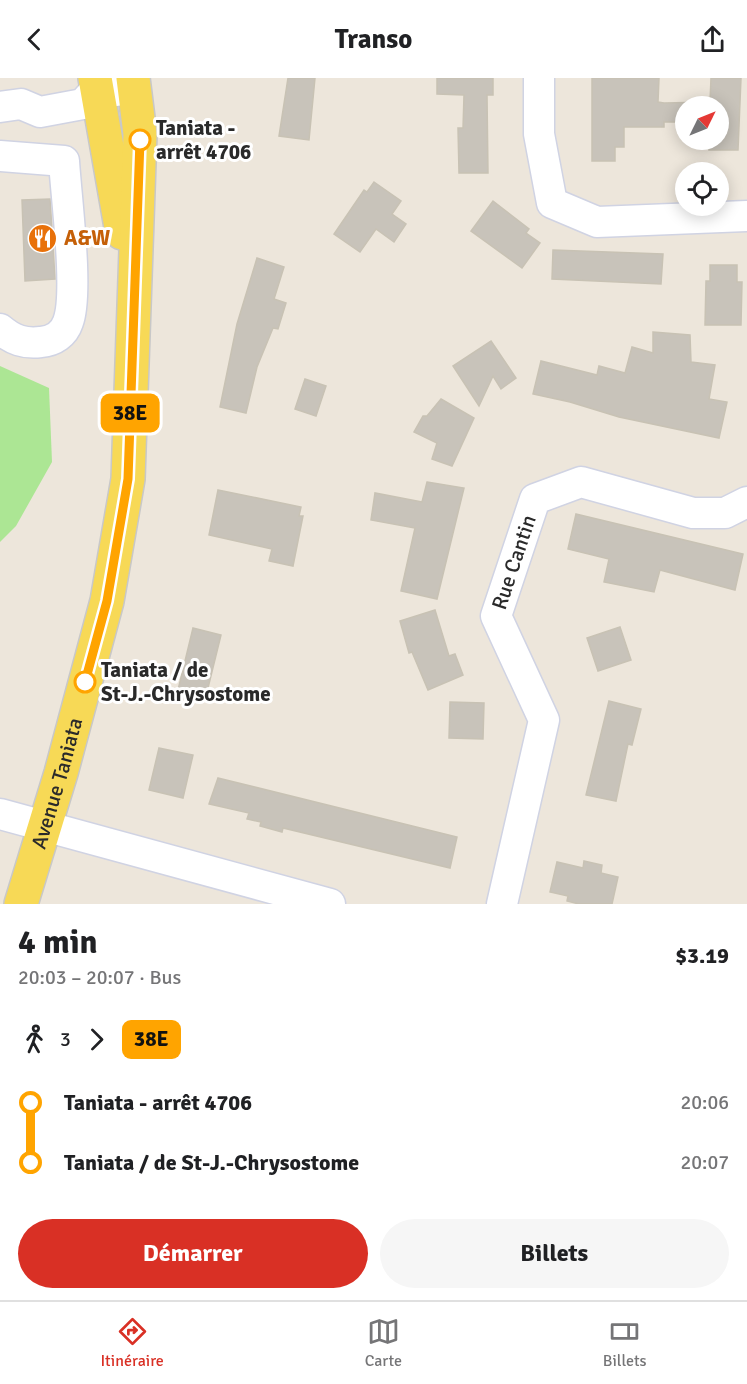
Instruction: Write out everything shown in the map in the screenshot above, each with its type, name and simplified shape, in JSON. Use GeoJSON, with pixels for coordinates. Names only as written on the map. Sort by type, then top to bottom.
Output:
{"type":"FeatureCollection","features":[{"type":"Feature","properties":{"kind":"main road","name":"Avenue Taniata"},"geometry":{"type":"LineString","coordinates":[[21,904],[107,601],[128,479],[140,135],[134,83]]}},
{"type":"Feature","properties":{"kind":"main road","name":"Avenue Taniata"},"geometry":{"type":"LineString","coordinates":[[95,89],[134,306]]}},
{"type":"Feature","properties":{"kind":"street"},"geometry":{"type":"LineString","coordinates":[[539,78],[540,134],[552,203],[597,222],[747,216]]}},
{"type":"Feature","properties":{"kind":"street"},"geometry":{"type":"LineString","coordinates":[[10,106],[40,112],[83,104],[95,89],[134,83]]}},
{"type":"Feature","properties":{"kind":"street"},"geometry":{"type":"LineString","coordinates":[[0,156],[64,161],[72,280],[70,319],[64,331],[51,341],[26,344],[10,337],[0,328]]}},
{"type":"Feature","properties":{"kind":"street","name":"Rue Cantin"},"geometry":{"type":"LineString","coordinates":[[502,904],[544,720],[496,616],[535,499],[581,482],[693,513],[724,513],[747,502]]}},
{"type":"Feature","properties":{"kind":"street"},"geometry":{"type":"LineString","coordinates":[[0,814],[330,904]]}},
{"type":"Feature","properties":{"kind":"green space"},"geometry":{"type":"Polygon","coordinates":[[[0,366],[49,388],[52,462],[16,526],[0,542],[0,366]]]}},
{"type":"Feature","properties":{"kind":"building"},"geometry":{"type":"Polygon","coordinates":[[[288,78],[315,78],[309,140],[279,136],[288,78]]]}},
{"type":"Feature","properties":{"kind":"building"},"geometry":{"type":"Polygon","coordinates":[[[437,78],[493,78],[493,95],[487,95],[488,173],[459,173],[458,128],[463,128],[464,95],[437,94],[437,78]]]}},
{"type":"Feature","properties":{"kind":"building"},"geometry":{"type":"Polygon","coordinates":[[[592,78],[659,78],[658,102],[675,103],[675,122],[664,122],[664,127],[624,127],[624,147],[615,147],[615,161],[592,161],[592,78]]]}},
{"type":"Feature","properties":{"kind":"building"},"geometry":{"type":"Polygon","coordinates":[[[711,78],[741,78],[738,150],[729,150],[729,96],[710,96],[711,78]]]}},
{"type":"Feature","properties":{"kind":"building"},"geometry":{"type":"Polygon","coordinates":[[[374,182],[401,201],[392,214],[406,224],[394,242],[376,229],[360,252],[334,234],[364,190],[367,192],[374,182]]]}},
{"type":"Feature","properties":{"kind":"building"},"geometry":{"type":"Polygon","coordinates":[[[50,199],[55,279],[25,281],[22,200],[50,199]]]}},
{"type":"Feature","properties":{"kind":"building"},"geometry":{"type":"Polygon","coordinates":[[[493,201],[529,229],[526,233],[540,243],[522,268],[471,231],[493,201]]]}},
{"type":"Feature","properties":{"kind":"building"},"geometry":{"type":"Polygon","coordinates":[[[553,250],[663,254],[661,284],[552,279],[553,250]]]}},
{"type":"Feature","properties":{"kind":"building"},"geometry":{"type":"Polygon","coordinates":[[[257,258],[284,267],[274,299],[286,303],[278,329],[273,328],[257,367],[246,413],[220,407],[237,324],[257,258]]]}},
{"type":"Feature","properties":{"kind":"building"},"geometry":{"type":"Polygon","coordinates":[[[710,265],[737,265],[737,282],[742,282],[741,325],[705,325],[706,281],[710,281],[710,265]]]}},
{"type":"Feature","properties":{"kind":"building"},"geometry":{"type":"Polygon","coordinates":[[[653,332],[690,335],[691,362],[715,365],[709,399],[727,402],[719,438],[619,417],[570,402],[533,394],[541,361],[597,375],[599,366],[625,373],[632,347],[653,353],[653,332]]]}},
{"type":"Feature","properties":{"kind":"building"},"geometry":{"type":"Polygon","coordinates":[[[491,341],[516,378],[501,389],[493,376],[479,406],[453,366],[491,341]]]}},
{"type":"Feature","properties":{"kind":"building"},"geometry":{"type":"Polygon","coordinates":[[[305,379],[326,386],[316,416],[295,409],[305,379]]]}},
{"type":"Feature","properties":{"kind":"building"},"geometry":{"type":"Polygon","coordinates":[[[441,399],[474,418],[452,466],[432,459],[437,443],[414,432],[423,416],[427,416],[441,399]]]}},
{"type":"Feature","properties":{"kind":"building"},"geometry":{"type":"Polygon","coordinates":[[[427,482],[464,488],[437,599],[401,591],[415,528],[371,520],[375,493],[422,502],[427,482]]]}},
{"type":"Feature","properties":{"kind":"building"},"geometry":{"type":"Polygon","coordinates":[[[218,490],[301,507],[299,516],[303,516],[293,566],[269,561],[272,549],[209,535],[218,490]]]}},
{"type":"Feature","properties":{"kind":"building"},"geometry":{"type":"Polygon","coordinates":[[[576,514],[743,554],[735,590],[660,570],[654,592],[604,582],[609,559],[568,549],[576,514]]]}},
{"type":"Feature","properties":{"kind":"building"},"geometry":{"type":"Polygon","coordinates":[[[435,610],[449,656],[455,654],[463,675],[428,690],[412,652],[409,653],[400,621],[435,610]]]}},
{"type":"Feature","properties":{"kind":"building"},"geometry":{"type":"Polygon","coordinates":[[[620,627],[631,660],[598,671],[587,638],[620,627]]]}},
{"type":"Feature","properties":{"kind":"building"},"geometry":{"type":"Polygon","coordinates":[[[193,628],[221,635],[206,696],[178,690],[193,628]]]}},
{"type":"Feature","properties":{"kind":"building"},"geometry":{"type":"Polygon","coordinates":[[[609,701],[641,709],[632,745],[628,744],[616,801],[586,795],[609,701]]]}},
{"type":"Feature","properties":{"kind":"building"},"geometry":{"type":"Polygon","coordinates":[[[450,702],[484,703],[483,739],[449,738],[450,702]]]}},
{"type":"Feature","properties":{"kind":"building"},"geometry":{"type":"Polygon","coordinates":[[[159,748],[193,755],[183,798],[149,790],[159,748]]]}},
{"type":"Feature","properties":{"kind":"building"},"geometry":{"type":"Polygon","coordinates":[[[218,778],[457,837],[450,868],[283,828],[282,832],[260,826],[261,822],[247,819],[249,813],[209,804],[218,778]]]}},
{"type":"Feature","properties":{"kind":"building"},"geometry":{"type":"Polygon","coordinates":[[[584,861],[602,865],[601,873],[618,877],[612,904],[579,904],[567,901],[568,896],[550,892],[557,862],[583,868],[584,861]]]}},
{"type":"Feature","properties":{"kind":"bus line","name":"38E"},"geometry":{"type":"LineString","coordinates":[[85,682],[107,601],[128,479],[140,140]]}},
{"type":"Feature","properties":{"kind":"place","name":"Taniata - arrêt 4706"},"geometry":{"type":"Point","coordinates":[140,140]}},
{"type":"Feature","properties":{"kind":"place","name":"A&W"},"geometry":{"type":"Point","coordinates":[43,238]}},
{"type":"Feature","properties":{"kind":"place","name":"Taniata / de St-J.-Chrysostome"},"geometry":{"type":"Point","coordinates":[85,682]}}]}
